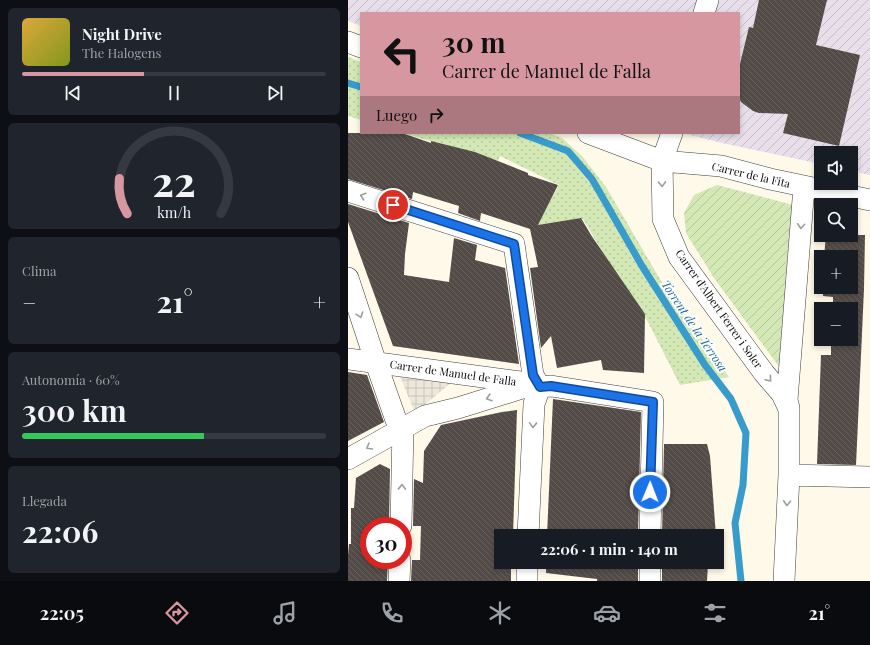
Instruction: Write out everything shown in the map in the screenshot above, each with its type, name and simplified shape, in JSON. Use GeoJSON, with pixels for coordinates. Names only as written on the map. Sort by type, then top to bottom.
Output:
{"type":"FeatureCollection","features":[{"type":"Feature","properties":{"kind":"street"},"geometry":{"type":"LineString","coordinates":[[704,12],[708,0]]}},
{"type":"Feature","properties":{"kind":"street"},"geometry":{"type":"LineString","coordinates":[[348,42],[360,47]]}},
{"type":"Feature","properties":{"kind":"street","name":"Carrer de la Fita"},"geometry":{"type":"LineString","coordinates":[[591,134],[662,161],[721,166],[770,180],[870,200]]}},
{"type":"Feature","properties":{"kind":"street","name":"Carrer d'Albert Ferrer i Soler"},"geometry":{"type":"LineString","coordinates":[[672,134],[662,161],[663,218],[680,256],[764,373],[782,394],[789,409]]}},
{"type":"Feature","properties":{"kind":"street","name":"Carrer d'Albert Ferrer i Soler"},"geometry":{"type":"LineString","coordinates":[[784,581],[789,475],[789,409],[787,400],[804,187]]}},
{"type":"Feature","properties":{"kind":"street"},"geometry":{"type":"LineString","coordinates":[[348,191],[514,244],[533,375],[540,387],[534,404],[528,529]]}},
{"type":"Feature","properties":{"kind":"street"},"geometry":{"type":"LineString","coordinates":[[348,278],[396,420],[403,427],[401,517]]}},
{"type":"Feature","properties":{"kind":"street","name":"Carrer de Manuel de Falla"},"geometry":{"type":"LineString","coordinates":[[348,359],[520,382],[540,387],[551,386],[653,402],[650,529]]}},
{"type":"Feature","properties":{"kind":"street"},"geometry":{"type":"LineString","coordinates":[[348,459],[425,416],[458,408],[522,388],[540,387]]}},
{"type":"Feature","properties":{"kind":"street"},"geometry":{"type":"LineString","coordinates":[[789,475],[870,477]]}},
{"type":"Feature","properties":{"kind":"street"},"geometry":{"type":"LineString","coordinates":[[399,581],[400,569]]}},
{"type":"Feature","properties":{"kind":"street"},"geometry":{"type":"LineString","coordinates":[[526,581],[527,569]]}},
{"type":"Feature","properties":{"kind":"street"},"geometry":{"type":"LineString","coordinates":[[650,569],[650,581]]}},
{"type":"Feature","properties":{"kind":"shaded area"},"geometry":{"type":"Polygon","coordinates":[[[348,0],[870,0],[870,175],[858,172],[858,146],[814,146],[814,163],[686,134],[740,134],[740,12],[360,12],[360,26],[348,21],[348,0]]]}},
{"type":"Feature","properties":{"kind":"shaded area"},"geometry":{"type":"Polygon","coordinates":[[[399,374],[453,381],[415,413],[399,374]]]}},
{"type":"Feature","properties":{"kind":"green space"},"geometry":{"type":"Polygon","coordinates":[[[348,57],[360,62],[360,120],[348,116],[348,57]]]}},
{"type":"Feature","properties":{"kind":"green space"},"geometry":{"type":"Polygon","coordinates":[[[406,134],[552,134],[562,138],[582,156],[606,187],[664,286],[729,377],[680,385],[648,322],[609,263],[583,219],[535,227],[559,185],[500,156],[498,161],[406,134]]]}},
{"type":"Feature","properties":{"kind":"green space"},"geometry":{"type":"Polygon","coordinates":[[[717,185],[793,205],[780,368],[714,278],[686,233],[684,213],[694,195],[717,185]]]}},
{"type":"Feature","properties":{"kind":"building"},"geometry":{"type":"Polygon","coordinates":[[[759,0],[827,0],[816,45],[860,55],[839,146],[783,133],[788,114],[759,113],[753,111],[741,102],[740,64],[749,27],[753,28],[759,0]]]}},
{"type":"Feature","properties":{"kind":"building"},"geometry":{"type":"Polygon","coordinates":[[[348,133],[405,134],[431,143],[431,141],[475,152],[528,173],[528,175],[558,185],[538,225],[581,218],[645,314],[644,373],[603,370],[601,360],[557,368],[551,336],[541,348],[530,268],[538,267],[530,229],[481,213],[480,221],[458,213],[459,206],[413,192],[412,199],[348,179],[348,133]]]}},
{"type":"Feature","properties":{"kind":"building"},"geometry":{"type":"Polygon","coordinates":[[[348,204],[409,223],[404,275],[449,282],[454,238],[477,245],[475,260],[505,268],[519,364],[393,346],[348,222],[348,204]]]}},
{"type":"Feature","properties":{"kind":"building"},"geometry":{"type":"Polygon","coordinates":[[[858,235],[865,235],[856,465],[817,464],[821,355],[831,355],[831,346],[858,346],[858,302],[833,302],[833,297],[823,296],[823,294],[858,294],[858,250],[825,250],[825,242],[858,242],[858,235]]]}},
{"type":"Feature","properties":{"kind":"building"},"geometry":{"type":"Polygon","coordinates":[[[348,372],[367,375],[384,422],[348,441],[348,372]]]}},
{"type":"Feature","properties":{"kind":"building"},"geometry":{"type":"Polygon","coordinates":[[[553,399],[641,412],[638,529],[547,529],[553,399]]]}},
{"type":"Feature","properties":{"kind":"building"},"geometry":{"type":"Polygon","coordinates":[[[517,410],[513,529],[494,529],[494,569],[511,569],[511,581],[411,581],[412,560],[420,560],[421,526],[413,526],[414,479],[423,483],[424,451],[441,425],[517,410]]]}},
{"type":"Feature","properties":{"kind":"building"},"geometry":{"type":"Polygon","coordinates":[[[664,444],[707,444],[710,456],[715,529],[662,529],[664,444]]]}},
{"type":"Feature","properties":{"kind":"building"},"geometry":{"type":"Polygon","coordinates":[[[380,464],[390,469],[389,517],[360,517],[360,569],[388,569],[387,581],[348,581],[348,555],[349,544],[351,544],[351,508],[354,508],[356,478],[380,464]]]}},
{"type":"Feature","properties":{"kind":"building"},"geometry":{"type":"Polygon","coordinates":[[[546,569],[638,569],[638,581],[597,581],[597,579],[546,573],[546,569]]]}},
{"type":"Feature","properties":{"kind":"building"},"geometry":{"type":"Polygon","coordinates":[[[662,569],[708,569],[707,581],[662,581],[662,569]]]}},
{"type":"Feature","properties":{"kind":"waterway","name":"Torrent de la Terrosa"},"geometry":{"type":"LineString","coordinates":[[348,83],[360,87]]}},
{"type":"Feature","properties":{"kind":"waterway","name":"Torrent de la Terrosa"},"geometry":{"type":"LineString","coordinates":[[523,134],[568,151],[592,179],[642,266],[705,365],[731,399],[746,433],[743,485],[735,523],[741,581]]}},
{"type":"Feature","properties":{"kind":"route"},"geometry":{"type":"LineString","coordinates":[[393,205],[514,244],[533,375],[540,387],[551,386],[653,402],[650,492]]}}]}
